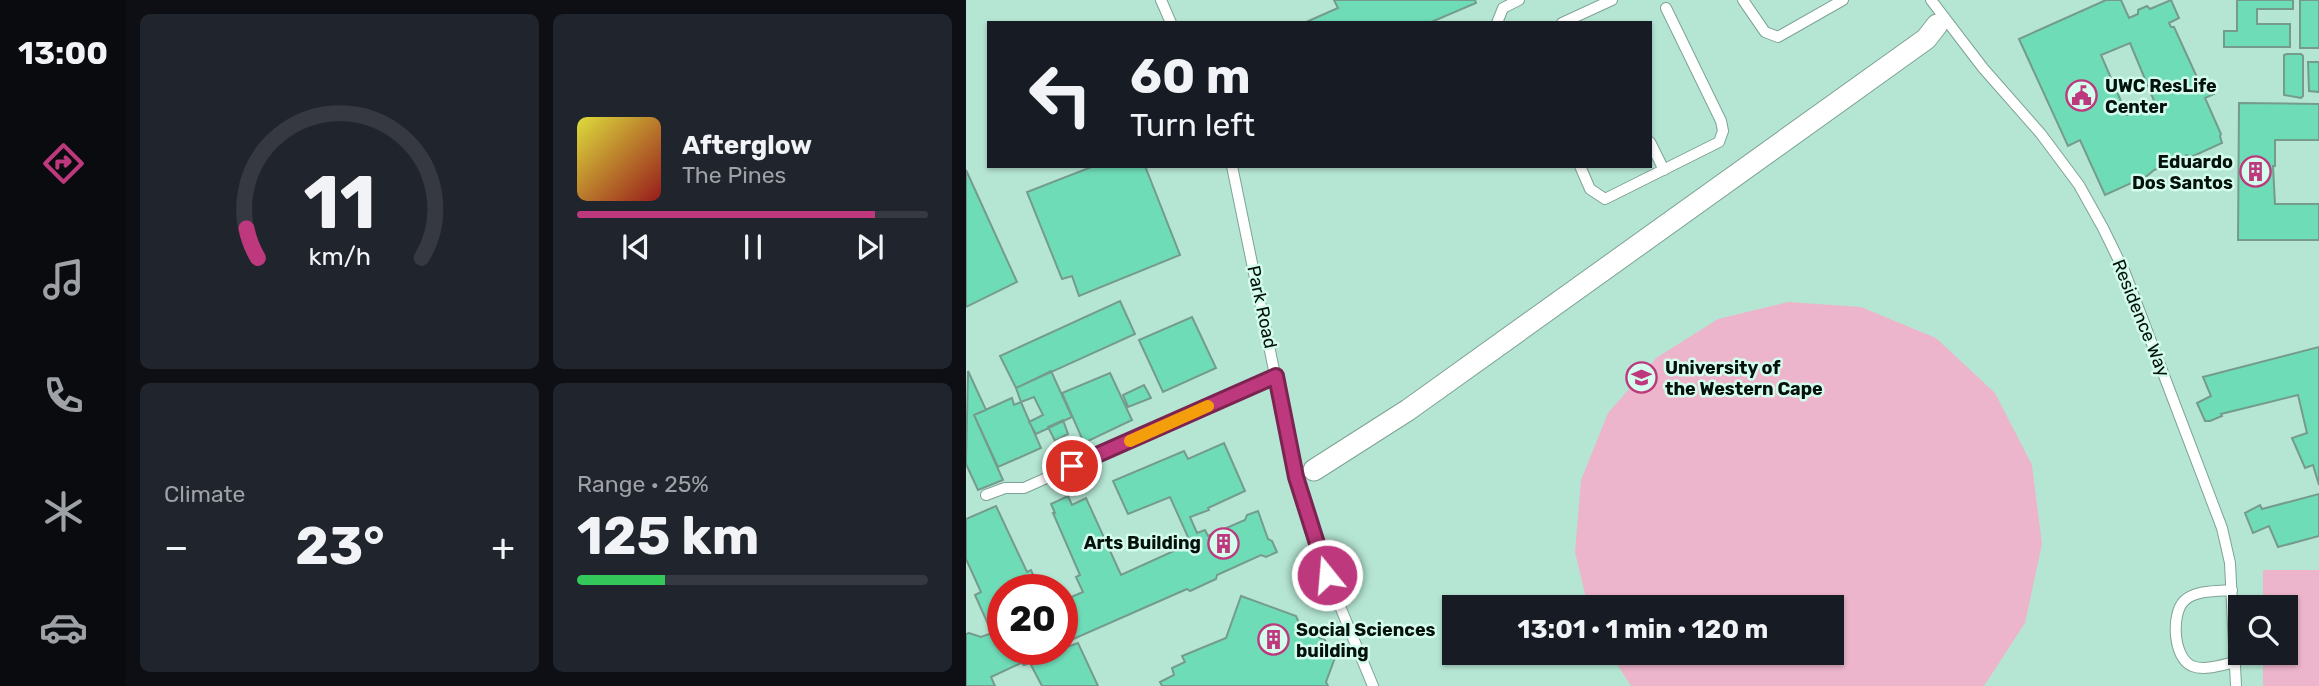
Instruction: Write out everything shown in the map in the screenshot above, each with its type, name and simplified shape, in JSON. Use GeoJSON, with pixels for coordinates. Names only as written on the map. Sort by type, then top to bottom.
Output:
{"type":"FeatureCollection","features":[{"type":"Feature","properties":{"kind":"street"},"geometry":{"type":"LineString","coordinates":[[1314,470],[1408,410],[1926,39],[1937,25]]}},
{"type":"Feature","properties":{"kind":"lane"},"geometry":{"type":"LineString","coordinates":[[1161,0],[1170,21]]}},
{"type":"Feature","properties":{"kind":"lane"},"geometry":{"type":"LineString","coordinates":[[1498,21],[1503,8],[1519,0]]}},
{"type":"Feature","properties":{"kind":"lane"},"geometry":{"type":"LineString","coordinates":[[1566,21],[1612,0]]}},
{"type":"Feature","properties":{"kind":"lane"},"geometry":{"type":"LineString","coordinates":[[1743,0],[1765,32],[1778,37],[1843,0]]}},
{"type":"Feature","properties":{"kind":"lane","name":"Residence Way"},"geometry":{"type":"LineString","coordinates":[[1931,0],[1983,68],[2041,134],[2078,185],[2103,228],[2125,273],[2221,527],[2230,564],[2232,595]]}},
{"type":"Feature","properties":{"kind":"lane"},"geometry":{"type":"LineString","coordinates":[[1581,168],[1590,189],[1605,199],[1719,142],[1723,131],[1721,121],[1666,8]]}},
{"type":"Feature","properties":{"kind":"lane"},"geometry":{"type":"LineString","coordinates":[[1587,11],[1591,21]]}},
{"type":"Feature","properties":{"kind":"lane"},"geometry":{"type":"LineString","coordinates":[[1652,146],[1664,170]]}},
{"type":"Feature","properties":{"kind":"lane","name":"Park Road"},"geometry":{"type":"LineString","coordinates":[[1233,168],[1296,477],[1327,575],[1373,686]]}},
{"type":"Feature","properties":{"kind":"lane"},"geometry":{"type":"LineString","coordinates":[[986,495],[1005,488],[1024,488],[1276,376]]}},
{"type":"Feature","properties":{"kind":"lane"},"geometry":{"type":"LineString","coordinates":[[2228,663],[2206,668],[2194,667],[2186,663],[2176,644],[2178,616],[2183,602],[2195,594],[2232,590]]}},
{"type":"Feature","properties":{"kind":"lane","name":"Residence Way"},"geometry":{"type":"LineString","coordinates":[[2235,665],[2236,686]]}},
{"type":"Feature","properties":{"kind":"shaded area","name":"University of the Western Cape"},"geometry":{"type":"Polygon","coordinates":[[[966,0],[2319,0],[2319,686],[966,686],[966,0]]]}},
{"type":"Feature","properties":{"kind":"shaded area"},"geometry":{"type":"Polygon","coordinates":[[[1788,302],[1861,307],[1936,338],[1995,393],[2032,465],[2042,544],[2025,623],[1984,686],[1631,686],[1618,665],[1844,665],[1844,595],[1585,595],[1575,552],[1581,480],[1608,413],[1656,358],[1718,319],[1788,302]]]}},
{"type":"Feature","properties":{"kind":"shaded area"},"geometry":{"type":"Polygon","coordinates":[[[2263,570],[2319,570],[2319,686],[2263,686],[2263,665],[2298,665],[2298,595],[2263,595],[2263,570]]]}},
{"type":"Feature","properties":{"kind":"building"},"geometry":{"type":"Polygon","coordinates":[[[1334,0],[1475,0],[1476,3],[1434,21],[1309,21],[1338,8],[1334,0]]]}},
{"type":"Feature","properties":{"kind":"building","name":"UWC ResLife Center"},"geometry":{"type":"Polygon","coordinates":[[[2106,0],[2121,0],[2129,18],[2147,6],[2150,9],[2171,0],[2179,18],[2169,23],[2174,27],[2201,86],[2208,82],[2214,94],[2205,98],[2221,134],[2222,143],[2189,158],[2187,155],[2105,195],[2080,140],[2068,146],[2019,39],[2106,0]],[[2130,43],[2101,55],[2127,115],[2155,103],[2130,43]]]}},
{"type":"Feature","properties":{"kind":"building"},"geometry":{"type":"Polygon","coordinates":[[[2237,0],[2293,0],[2293,9],[2257,9],[2257,24],[2290,24],[2290,47],[2224,47],[2224,31],[2237,31],[2237,0]]]}},
{"type":"Feature","properties":{"kind":"building"},"geometry":{"type":"Polygon","coordinates":[[[2300,0],[2319,0],[2319,48],[2300,48],[2300,0]]]}},
{"type":"Feature","properties":{"kind":"building"},"geometry":{"type":"Polygon","coordinates":[[[2284,55],[2303,56],[2301,98],[2284,95],[2284,55]]]}},
{"type":"Feature","properties":{"kind":"building"},"geometry":{"type":"Polygon","coordinates":[[[2308,62],[2319,62],[2319,92],[2309,91],[2308,62]]]}},
{"type":"Feature","properties":{"kind":"building","name":"Eduardo Dos Santos"},"geometry":{"type":"Polygon","coordinates":[[[2239,103],[2319,104],[2319,140],[2275,140],[2273,166],[2275,204],[2319,204],[2319,240],[2238,240],[2239,103]]]}},
{"type":"Feature","properties":{"kind":"building"},"geometry":{"type":"Polygon","coordinates":[[[1089,168],[1146,168],[1180,255],[1079,296],[1072,276],[1062,279],[1027,192],[1089,168]]]}},
{"type":"Feature","properties":{"kind":"building"},"geometry":{"type":"Polygon","coordinates":[[[966,170],[1017,282],[966,307],[966,170]]]}},
{"type":"Feature","properties":{"kind":"building"},"geometry":{"type":"Polygon","coordinates":[[[1120,301],[1135,334],[1016,388],[1000,356],[1120,301]]]}},
{"type":"Feature","properties":{"kind":"building"},"geometry":{"type":"Polygon","coordinates":[[[1192,317],[1216,368],[1163,392],[1139,340],[1192,317]]]}},
{"type":"Feature","properties":{"kind":"building"},"geometry":{"type":"Polygon","coordinates":[[[2319,347],[2319,485],[2313,465],[2305,468],[2292,438],[2307,433],[2298,395],[2221,414],[2222,416],[2210,421],[2205,421],[2197,403],[2211,396],[2203,377],[2319,347]]]}},
{"type":"Feature","properties":{"kind":"building"},"geometry":{"type":"Polygon","coordinates":[[[968,371],[986,410],[974,415],[1003,480],[978,490],[966,464],[968,371]]]}},
{"type":"Feature","properties":{"kind":"building"},"geometry":{"type":"Polygon","coordinates":[[[1051,371],[1072,417],[1036,434],[1029,422],[1043,415],[1034,397],[1021,402],[1016,388],[1051,371]]]}},
{"type":"Feature","properties":{"kind":"building"},"geometry":{"type":"Polygon","coordinates":[[[1110,373],[1132,420],[1084,443],[1062,393],[1110,373]]]}},
{"type":"Feature","properties":{"kind":"building"},"geometry":{"type":"Polygon","coordinates":[[[1144,385],[1151,398],[1128,407],[1123,395],[1144,385]]]}},
{"type":"Feature","properties":{"kind":"building"},"geometry":{"type":"Polygon","coordinates":[[[1012,398],[1014,405],[1021,402],[1041,448],[998,467],[974,415],[1012,398]]]}},
{"type":"Feature","properties":{"kind":"building"},"geometry":{"type":"Polygon","coordinates":[[[1063,420],[1068,434],[1055,441],[1048,427],[1063,420]]]}},
{"type":"Feature","properties":{"kind":"building","name":"Arts Building"},"geometry":{"type":"Polygon","coordinates":[[[1224,443],[1245,491],[1190,517],[1197,533],[1205,530],[1208,536],[1245,520],[1247,515],[1258,511],[1268,539],[1272,541],[1277,552],[1266,557],[1261,555],[1190,591],[1187,589],[1078,637],[1078,594],[1083,592],[1078,581],[1080,575],[1051,504],[1068,496],[1072,505],[1086,498],[1121,575],[1176,550],[1173,544],[1188,537],[1170,497],[1128,514],[1113,481],[1184,451],[1188,459],[1224,443]]]}},
{"type":"Feature","properties":{"kind":"building"},"geometry":{"type":"Polygon","coordinates":[[[2319,494],[2319,536],[2278,547],[2269,526],[2253,533],[2245,513],[2260,505],[2262,509],[2319,494]]]}},
{"type":"Feature","properties":{"kind":"building"},"geometry":{"type":"Polygon","coordinates":[[[996,506],[1027,572],[1031,570],[1033,574],[987,574],[987,622],[975,595],[981,592],[966,559],[966,519],[996,506]]]}},
{"type":"Feature","properties":{"kind":"building","name":"Social Sciences building"},"geometry":{"type":"Polygon","coordinates":[[[1241,596],[1296,616],[1303,632],[1324,639],[1336,655],[1326,682],[1328,686],[1162,686],[1160,682],[1174,675],[1172,668],[1185,662],[1182,656],[1226,638],[1241,596]]]}},
{"type":"Feature","properties":{"kind":"building"},"geometry":{"type":"Polygon","coordinates":[[[966,634],[981,637],[987,635],[987,665],[1017,665],[991,677],[995,686],[966,686],[966,634]]]}},
{"type":"Feature","properties":{"kind":"building"},"geometry":{"type":"Polygon","coordinates":[[[1078,643],[1098,686],[1042,686],[1031,665],[1078,665],[1078,643]]]}},
{"type":"Feature","properties":{"kind":"slow traffic"},"geometry":{"type":"LineString","coordinates":[[1130,441],[1208,406]]}},
{"type":"Feature","properties":{"kind":"place","name":"UWC ResLife Center"},"geometry":{"type":"Point","coordinates":[2082,96]}},
{"type":"Feature","properties":{"kind":"place","name":"Eduardo Dos Santos"},"geometry":{"type":"Point","coordinates":[2256,172]}},
{"type":"Feature","properties":{"kind":"place","name":"University of the Western Cape"},"geometry":{"type":"Point","coordinates":[1642,378]}},
{"type":"Feature","properties":{"kind":"place","name":"Arts Building"},"geometry":{"type":"Point","coordinates":[1224,543]}},
{"type":"Feature","properties":{"kind":"place","name":"Social Sciences building"},"geometry":{"type":"Point","coordinates":[1273,640]}},
{"type":"Feature","properties":{"kind":"route"},"geometry":{"type":"LineString","coordinates":[[1072,466],[1276,376],[1296,477],[1327,575]]}}]}
